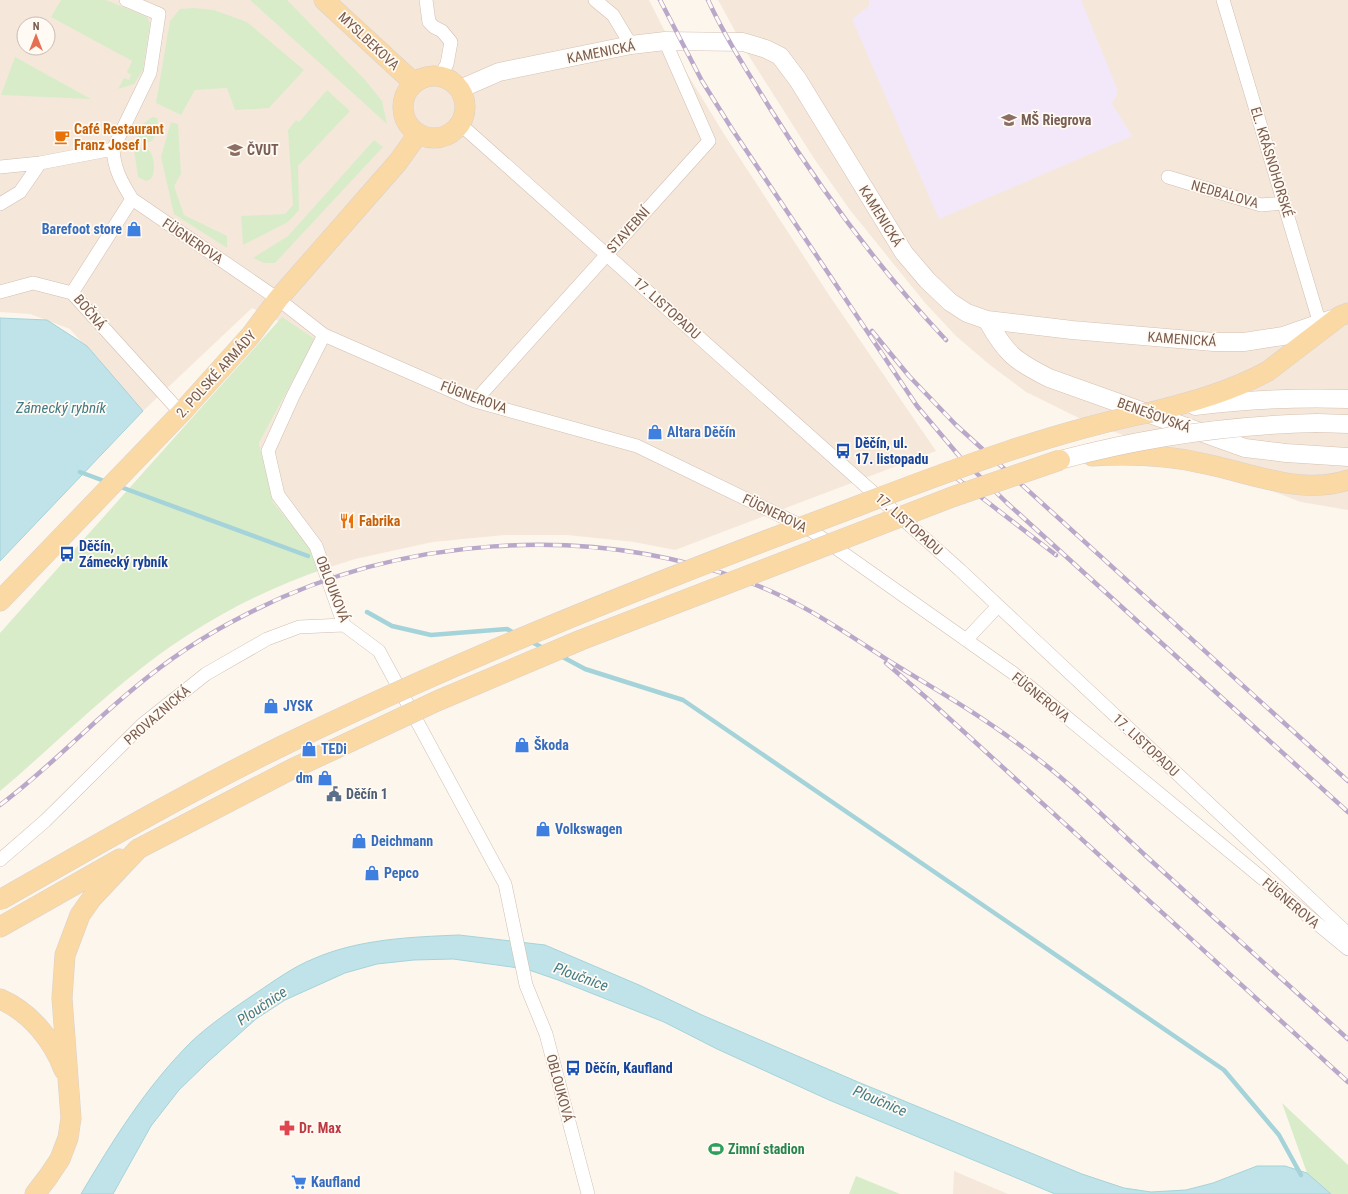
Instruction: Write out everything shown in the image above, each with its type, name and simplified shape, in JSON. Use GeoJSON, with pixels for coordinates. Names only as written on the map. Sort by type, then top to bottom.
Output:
{"type":"FeatureCollection","features":[{"type":"Feature","properties":{"kind":"main road","name":"MYSLBEKOVA"},"geometry":{"type":"LineString","coordinates":[[324,0],[414,83]]}},
{"type":"Feature","properties":{"kind":"main road"},"geometry":{"type":"LineString","coordinates":[[426,76],[440,76],[451,80],[460,89],[465,100],[465,113],[460,124],[448,134],[434,138],[418,134],[408,124],[403,110],[405,95],[414,83],[426,76]]}},
{"type":"Feature","properties":{"kind":"main road","name":"2. POLSKÉ ARMÁDY"},"geometry":{"type":"LineString","coordinates":[[0,601],[181,413],[251,335],[278,299],[398,162],[418,134]]}},
{"type":"Feature","properties":{"kind":"main road"},"geometry":{"type":"LineString","coordinates":[[0,900],[129,827],[282,746],[431,678],[567,619],[743,550],[947,473],[1075,429],[1152,412],[1227,389],[1268,371],[1344,315]]}},
{"type":"Feature","properties":{"kind":"main road"},"geometry":{"type":"LineString","coordinates":[[0,927],[138,849],[292,770],[437,701],[581,640],[945,500],[1060,460],[1109,455],[1153,456],[1201,462],[1267,479],[1304,486],[1332,484],[1348,480]]}},
{"type":"Feature","properties":{"kind":"main road"},"geometry":{"type":"LineString","coordinates":[[35,1194],[60,1159],[68,1138],[72,1118],[62,998],[64,955],[80,915],[92,898],[138,849]]}},
{"type":"Feature","properties":{"kind":"main road"},"geometry":{"type":"LineString","coordinates":[[0,999],[24,1013],[44,1034],[58,1056],[69,1086]]}},
{"type":"Feature","properties":{"kind":"street"},"geometry":{"type":"LineString","coordinates":[[126,0],[159,14],[150,73],[113,149],[114,162],[118,177],[132,199]]}},
{"type":"Feature","properties":{"kind":"street"},"geometry":{"type":"LineString","coordinates":[[426,0],[429,22],[434,27],[442,31],[450,42],[447,64],[440,76]]}},
{"type":"Feature","properties":{"kind":"street"},"geometry":{"type":"LineString","coordinates":[[595,0],[613,15],[631,45]]}},
{"type":"Feature","properties":{"kind":"street","name":"EL. KRÁSNOHORSKÉ"},"geometry":{"type":"LineString","coordinates":[[1224,0],[1320,324]]}},
{"type":"Feature","properties":{"kind":"street","name":"KAMENICKÁ"},"geometry":{"type":"LineString","coordinates":[[460,89],[499,72],[631,45],[665,41],[743,42],[766,49],[780,56],[798,80],[904,253],[927,280],[950,302],[968,313],[987,320],[1072,330],[1214,342],[1244,342],[1283,336],[1344,315]]}},
{"type":"Feature","properties":{"kind":"street","name":"STAVEBNÍ"},"geometry":{"type":"LineString","coordinates":[[475,401],[709,141],[665,41]]}},
{"type":"Feature","properties":{"kind":"street","name":"17. LISTOPADU"},"geometry":{"type":"LineString","coordinates":[[460,124],[607,254],[998,606],[1348,934]]}},
{"type":"Feature","properties":{"kind":"street"},"geometry":{"type":"LineString","coordinates":[[0,167],[40,163],[113,149]]}},
{"type":"Feature","properties":{"kind":"street"},"geometry":{"type":"LineString","coordinates":[[0,204],[20,192],[40,163]]}},
{"type":"Feature","properties":{"kind":"street","name":"NEDBALOVA"},"geometry":{"type":"LineString","coordinates":[[1168,177],[1261,205],[1284,203]]}},
{"type":"Feature","properties":{"kind":"street","name":"FÜGNEROVA"},"geometry":{"type":"LineString","coordinates":[[132,199],[278,299],[324,335],[475,401],[637,446],[812,531],[1013,673],[1348,949]]}},
{"type":"Feature","properties":{"kind":"street","name":"BOČNÁ"},"geometry":{"type":"LineString","coordinates":[[132,199],[72,294],[181,413]]}},
{"type":"Feature","properties":{"kind":"street"},"geometry":{"type":"LineString","coordinates":[[0,292],[33,283],[72,294]]}},
{"type":"Feature","properties":{"kind":"street","name":"BENEŠOVSKÁ"},"geometry":{"type":"LineString","coordinates":[[987,320],[999,343],[1020,363],[1049,378],[1245,448],[1286,454],[1348,456]]}},
{"type":"Feature","properties":{"kind":"street","name":"OBLOUKOVÁ"},"geometry":{"type":"LineString","coordinates":[[324,335],[268,450],[278,494],[316,546],[344,625],[379,651],[505,884],[526,984],[546,1034],[588,1194]]}},
{"type":"Feature","properties":{"kind":"street"},"geometry":{"type":"LineString","coordinates":[[1152,412],[1227,402],[1317,398],[1348,399]]}},
{"type":"Feature","properties":{"kind":"street"},"geometry":{"type":"LineString","coordinates":[[1060,460],[1134,442],[1193,432],[1244,426],[1317,423],[1348,424]]}},
{"type":"Feature","properties":{"kind":"street"},"geometry":{"type":"LineString","coordinates":[[966,640],[998,606]]}},
{"type":"Feature","properties":{"kind":"street","name":"PROVAZNICKÁ"},"geometry":{"type":"LineString","coordinates":[[0,860],[45,821],[142,724],[206,674],[267,639],[299,627],[344,625]]}},
{"type":"Feature","properties":{"kind":"shaded area"},"geometry":{"type":"Polygon","coordinates":[[[0,0],[649,0],[683,67],[724,134],[831,298],[936,451],[675,550],[634,542],[567,535],[505,535],[433,542],[355,559],[327,568],[273,502],[259,443],[314,339],[252,308],[143,411],[70,329],[30,314],[0,312],[0,0]]]}},
{"type":"Feature","properties":{"kind":"shaded area"},"geometry":{"type":"Polygon","coordinates":[[[718,0],[1348,0],[1348,510],[1301,502],[1083,420],[1026,392],[990,365],[956,336],[926,304],[850,210],[815,160],[747,53],[718,0]]]}},
{"type":"Feature","properties":{"kind":"shaded area","name":"MŠ Riegrova"},"geometry":{"type":"Polygon","coordinates":[[[869,0],[1081,0],[1118,91],[1112,104],[1132,136],[939,219],[852,19],[869,6],[869,0]]]}},
{"type":"Feature","properties":{"kind":"shaded area"},"geometry":{"type":"Polygon","coordinates":[[[954,1171],[1008,1194],[953,1194],[954,1171]]]}},
{"type":"Feature","properties":{"kind":"green space"},"geometry":{"type":"Polygon","coordinates":[[[61,0],[106,0],[147,17],[150,23],[143,70],[134,84],[118,89],[124,78],[129,80],[131,75],[127,72],[132,61],[56,20],[56,16],[52,16],[61,0]]]}},
{"type":"Feature","properties":{"kind":"green space"},"geometry":{"type":"Polygon","coordinates":[[[250,0],[287,0],[366,81],[382,101],[387,124],[250,0]]]}},
{"type":"Feature","properties":{"kind":"green space"},"geometry":{"type":"Polygon","coordinates":[[[194,8],[214,10],[247,22],[304,70],[269,108],[235,110],[227,88],[195,90],[181,115],[156,103],[170,21],[180,9],[194,8]]]}},
{"type":"Feature","properties":{"kind":"green space"},"geometry":{"type":"Polygon","coordinates":[[[15,57],[91,99],[1,95],[15,57]]]}},
{"type":"Feature","properties":{"kind":"green space"},"geometry":{"type":"Polygon","coordinates":[[[327,90],[350,111],[298,166],[299,210],[288,222],[243,245],[241,216],[285,214],[293,205],[288,130],[296,120],[299,122],[327,90]]]}},
{"type":"Feature","properties":{"kind":"green space"},"geometry":{"type":"Polygon","coordinates":[[[152,117],[157,118],[159,129],[152,141],[145,143],[137,138],[144,123],[152,117]]]}},
{"type":"Feature","properties":{"kind":"green space"},"geometry":{"type":"Polygon","coordinates":[[[171,122],[178,124],[181,174],[174,186],[184,215],[227,236],[227,248],[174,214],[161,157],[171,122]]]}},
{"type":"Feature","properties":{"kind":"green space"},"geometry":{"type":"Polygon","coordinates":[[[374,140],[383,147],[275,263],[264,263],[253,258],[288,236],[374,140]]]}},
{"type":"Feature","properties":{"kind":"green space"},"geometry":{"type":"Polygon","coordinates":[[[147,148],[152,155],[154,171],[151,179],[146,181],[138,177],[134,150],[147,148]]]}},
{"type":"Feature","properties":{"kind":"green space"},"geometry":{"type":"Polygon","coordinates":[[[282,317],[315,339],[259,443],[273,502],[327,568],[274,588],[240,605],[207,623],[165,650],[116,688],[0,791],[0,633],[282,317]]]}},
{"type":"Feature","properties":{"kind":"green space"},"geometry":{"type":"Polygon","coordinates":[[[1282,1103],[1348,1165],[1348,1194],[1331,1194],[1307,1173],[1282,1103]]]}},
{"type":"Feature","properties":{"kind":"green space"},"geometry":{"type":"Polygon","coordinates":[[[856,1176],[900,1194],[849,1194],[856,1176]]]}},
{"type":"Feature","properties":{"kind":"water","name":"Zámecký rybník"},"geometry":{"type":"Polygon","coordinates":[[[0,318],[47,320],[87,346],[143,411],[0,561],[0,318]]]}},
{"type":"Feature","properties":{"kind":"water","name":"Ploučnice"},"geometry":{"type":"Polygon","coordinates":[[[459,935],[545,945],[858,1082],[1082,1174],[1124,1188],[1151,1192],[1186,1190],[1213,1183],[1257,1166],[1285,1166],[1307,1173],[1331,1194],[1055,1194],[829,1100],[717,1049],[664,1022],[558,980],[526,969],[453,959],[414,960],[377,964],[345,973],[285,1000],[256,1019],[179,1090],[151,1126],[113,1194],[81,1194],[118,1134],[159,1077],[198,1035],[239,1004],[291,970],[330,952],[385,940],[459,935]]]}},
{"type":"Feature","properties":{"kind":"waterway"},"geometry":{"type":"LineString","coordinates":[[80,472],[107,482]]}},
{"type":"Feature","properties":{"kind":"waterway"},"geometry":{"type":"LineString","coordinates":[[118,486],[308,556]]}},
{"type":"Feature","properties":{"kind":"waterway"},"geometry":{"type":"LineString","coordinates":[[367,612],[392,626],[431,635],[507,629],[516,634]]}},
{"type":"Feature","properties":{"kind":"waterway"},"geometry":{"type":"LineString","coordinates":[[530,641],[545,649]]}},
{"type":"Feature","properties":{"kind":"waterway"},"geometry":{"type":"LineString","coordinates":[[559,655],[585,669],[683,700],[1224,1070],[1279,1135],[1301,1175]]}},
{"type":"Feature","properties":{"kind":"railway"},"geometry":{"type":"LineString","coordinates":[[660,0],[702,81],[732,129],[917,406],[960,457],[1007,503],[1348,812]]}},
{"type":"Feature","properties":{"kind":"railway"},"geometry":{"type":"LineString","coordinates":[[708,0],[722,29],[738,56],[811,171],[875,258],[921,313],[946,340]]}},
{"type":"Feature","properties":{"kind":"railway"},"geometry":{"type":"LineString","coordinates":[[872,331],[909,376],[956,425],[1348,781]]}},
{"type":"Feature","properties":{"kind":"railway"},"geometry":{"type":"LineString","coordinates":[[955,477],[1056,555]]}},
{"type":"Feature","properties":{"kind":"railway"},"geometry":{"type":"LineString","coordinates":[[0,805],[17,792],[115,704],[172,659],[230,623],[304,588],[365,568],[429,554],[494,546],[559,545],[623,551],[687,563],[748,582],[768,590],[805,608],[983,719],[1049,768],[1092,805],[1147,857],[1348,1039]]}},
{"type":"Feature","properties":{"kind":"railway"},"geometry":{"type":"LineString","coordinates":[[886,663],[929,700],[1348,1082]]}},
{"type":"Feature","properties":{"kind":"place","name":"MŠ Riegrova"},"geometry":{"type":"Point","coordinates":[1009,120]}},
{"type":"Feature","properties":{"kind":"place","name":"Café Restaurant Franz Josef I"},"geometry":{"type":"Point","coordinates":[62,137]}},
{"type":"Feature","properties":{"kind":"place","name":"ČVUT"},"geometry":{"type":"Point","coordinates":[235,150]}},
{"type":"Feature","properties":{"kind":"place","name":"Barefoot store"},"geometry":{"type":"Point","coordinates":[134,229]}},
{"type":"Feature","properties":{"kind":"place","name":"Altara Děčín"},"geometry":{"type":"Point","coordinates":[655,432]}},
{"type":"Feature","properties":{"kind":"place","name":"Děčín, ul. 17. listopadu"},"geometry":{"type":"Point","coordinates":[843,451]}},
{"type":"Feature","properties":{"kind":"place","name":"Fabrika"},"geometry":{"type":"Point","coordinates":[347,521]}},
{"type":"Feature","properties":{"kind":"place","name":"Děčín, Zámecký rybník"},"geometry":{"type":"Point","coordinates":[67,554]}},
{"type":"Feature","properties":{"kind":"place","name":"JYSK"},"geometry":{"type":"Point","coordinates":[271,706]}},
{"type":"Feature","properties":{"kind":"place","name":"Škoda"},"geometry":{"type":"Point","coordinates":[522,745]}},
{"type":"Feature","properties":{"kind":"place","name":"TEDi"},"geometry":{"type":"Point","coordinates":[309,749]}},
{"type":"Feature","properties":{"kind":"place","name":"dm"},"geometry":{"type":"Point","coordinates":[325,778]}},
{"type":"Feature","properties":{"kind":"place","name":"Děčín 1"},"geometry":{"type":"Point","coordinates":[334,794]}},
{"type":"Feature","properties":{"kind":"place","name":"Volkswagen"},"geometry":{"type":"Point","coordinates":[543,829]}},
{"type":"Feature","properties":{"kind":"place","name":"Deichmann"},"geometry":{"type":"Point","coordinates":[359,841]}},
{"type":"Feature","properties":{"kind":"place","name":"Pepco"},"geometry":{"type":"Point","coordinates":[372,873]}},
{"type":"Feature","properties":{"kind":"place","name":"Děčín, Kaufland"},"geometry":{"type":"Point","coordinates":[573,1068]}},
{"type":"Feature","properties":{"kind":"place","name":"Dr. Max"},"geometry":{"type":"Point","coordinates":[287,1128]}},
{"type":"Feature","properties":{"kind":"place","name":"Zimní stadion"},"geometry":{"type":"Point","coordinates":[716,1149]}},
{"type":"Feature","properties":{"kind":"place","name":"Kaufland"},"geometry":{"type":"Point","coordinates":[299,1182]}}]}
